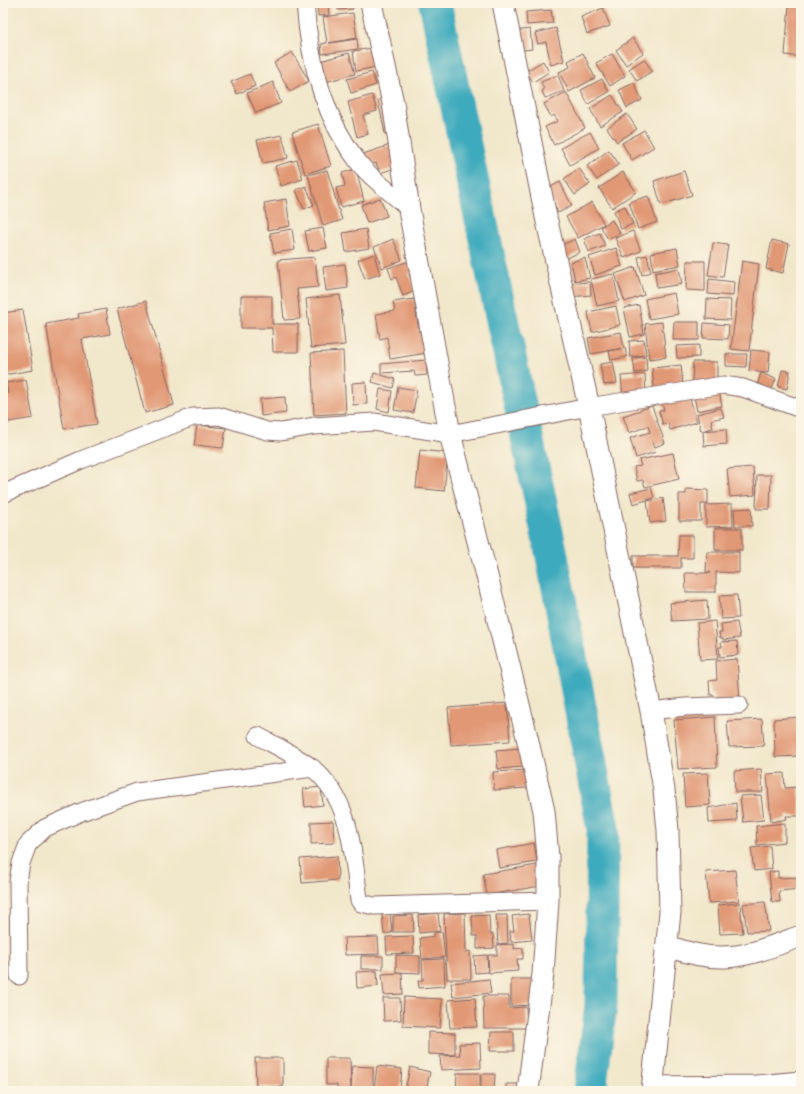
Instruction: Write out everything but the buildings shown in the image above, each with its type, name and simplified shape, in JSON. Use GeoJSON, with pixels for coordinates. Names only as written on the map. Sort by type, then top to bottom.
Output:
{"type":"FeatureCollection","features":[{"type":"Feature","properties":{"kind":"street"},"geometry":{"type":"LineString","coordinates":[[305,3],[307,31],[318,87],[334,126],[360,164],[409,209]]}},
{"type":"Feature","properties":{"kind":"street"},"geometry":{"type":"LineString","coordinates":[[371,3],[393,103],[409,209],[450,434],[486,572],[544,811],[548,857],[548,901],[542,974],[528,1091]]}},
{"type":"Feature","properties":{"kind":"street"},"geometry":{"type":"LineString","coordinates":[[503,3],[586,408],[651,711],[668,830],[670,912],[668,946],[652,1088],[756,1084],[801,1080]]}},
{"type":"Feature","properties":{"kind":"street"},"geometry":{"type":"LineString","coordinates":[[3,494],[81,460],[193,417],[218,416],[267,431],[281,432],[314,426],[374,422],[450,434],[586,408],[723,385],[742,388],[801,409]]}},
{"type":"Feature","properties":{"kind":"street"},"geometry":{"type":"LineString","coordinates":[[651,711],[685,706],[739,704]]}},
{"type":"Feature","properties":{"kind":"street"},"geometry":{"type":"LineString","coordinates":[[258,736],[313,768],[327,784],[345,817],[349,830],[359,900],[361,903],[374,906],[548,901]]}},
{"type":"Feature","properties":{"kind":"street"},"geometry":{"type":"LineString","coordinates":[[19,976],[18,882],[21,863],[28,844],[45,828],[81,812],[137,792],[313,768]]}},
{"type":"Feature","properties":{"kind":"street"},"geometry":{"type":"LineString","coordinates":[[668,946],[687,953],[711,958],[731,958],[755,952],[801,936]]}},
{"type":"Feature","properties":{"kind":"waterway"},"geometry":{"type":"LineString","coordinates":[[435,3],[551,551],[603,829],[601,1005],[590,1091]]}}]}
